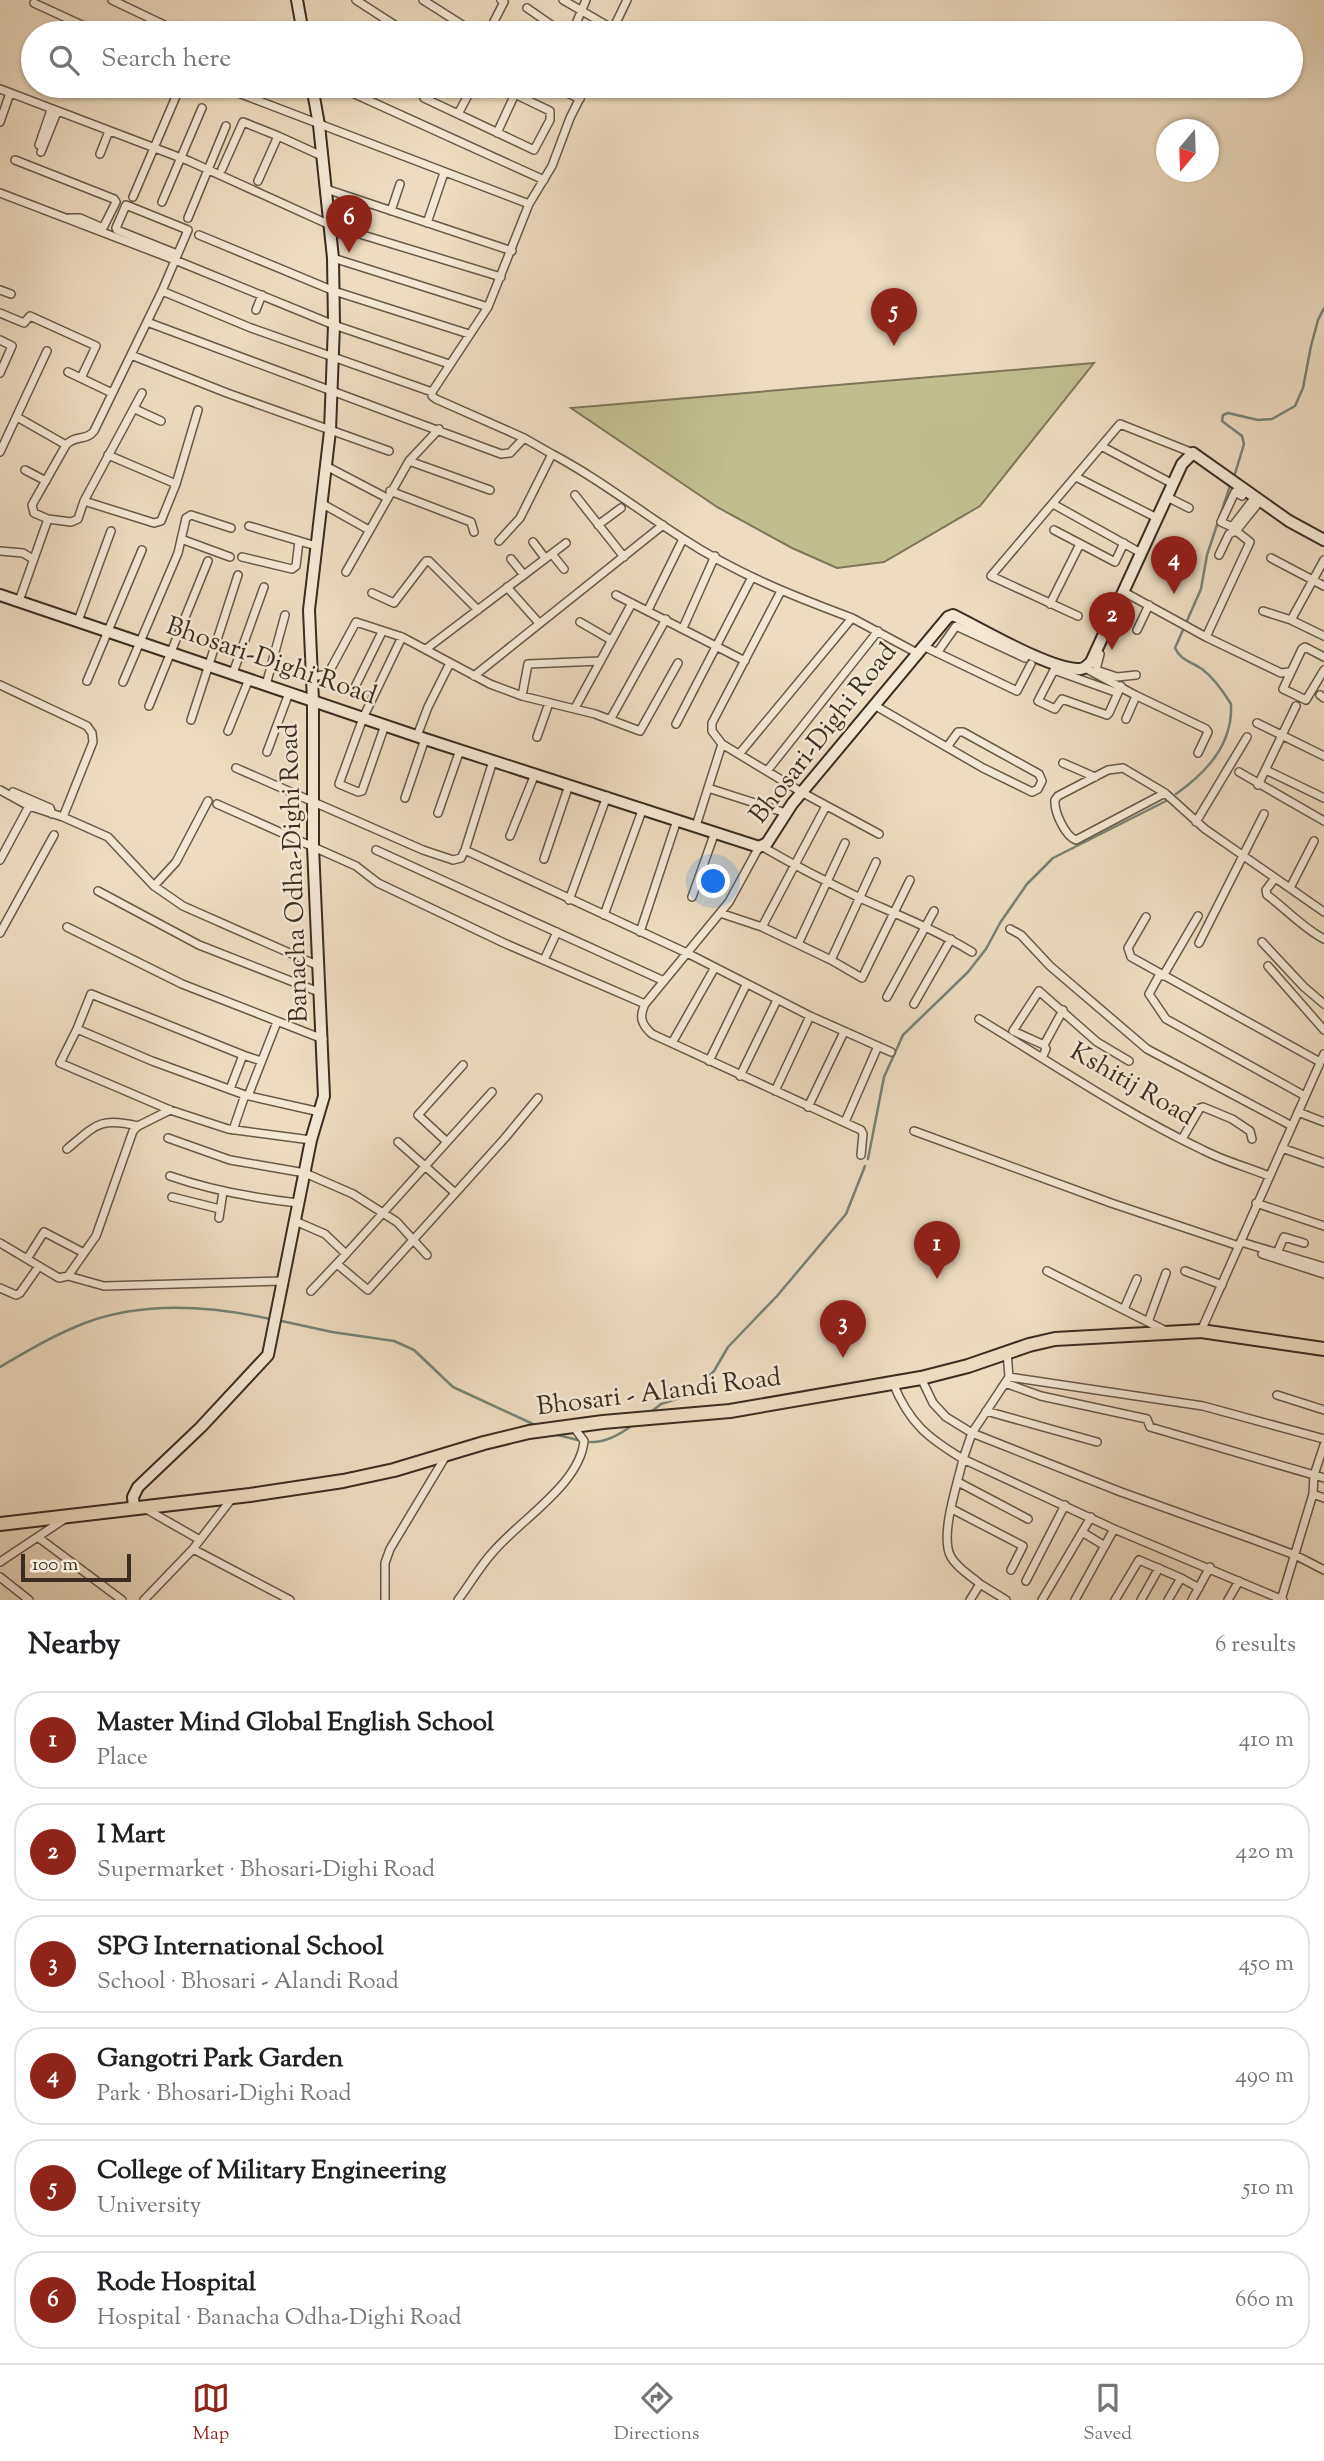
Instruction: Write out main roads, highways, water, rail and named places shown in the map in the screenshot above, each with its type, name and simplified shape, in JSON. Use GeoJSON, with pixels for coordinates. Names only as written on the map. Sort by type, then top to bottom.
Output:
{"type":"FeatureCollection","features":[{"type":"Feature","properties":{"kind":"main road","name":"Bhosari - Alandi Road"},"geometry":{"type":"LineString","coordinates":[[0,1524],[234,1497],[344,1481],[394,1470],[529,1432],[718,1412],[921,1378],[1055,1339],[1201,1331],[1324,1349]]}},
{"type":"Feature","properties":{"kind":"waterway"},"geometry":{"type":"LineString","coordinates":[[1234,477],[1244,444],[1242,436],[1222,421],[1223,415],[1228,413],[1258,420],[1272,419],[1295,406],[1303,388],[1311,346],[1324,308]]}},
{"type":"Feature","properties":{"kind":"waterway"},"geometry":{"type":"LineString","coordinates":[[1176,794],[1208,766],[1228,732],[1231,704],[1210,676],[1180,655],[1175,648],[1201,589],[1207,555],[1231,483]]}},
{"type":"Feature","properties":{"kind":"waterway"},"geometry":{"type":"LineString","coordinates":[[868,1159],[884,1077],[903,1035],[968,972],[986,949],[1027,884],[1053,858],[1166,801]]}},
{"type":"Feature","properties":{"kind":"waterway"},"geometry":{"type":"LineString","coordinates":[[651,1412],[661,1404],[689,1395],[714,1371],[728,1347],[777,1296],[846,1214],[865,1166]]}},
{"type":"Feature","properties":{"kind":"waterway"},"geometry":{"type":"LineString","coordinates":[[0,1367],[74,1327],[130,1311],[201,1309],[270,1319]]}},
{"type":"Feature","properties":{"kind":"waterway"},"geometry":{"type":"LineString","coordinates":[[277,1320],[394,1341],[414,1350],[453,1387],[535,1425]]}},
{"type":"Feature","properties":{"kind":"waterway"},"geometry":{"type":"LineString","coordinates":[[590,1442],[613,1437],[634,1424]]}},
{"type":"Feature","properties":{"kind":"waterway"},"geometry":{"type":"LineString","coordinates":[[553,1434],[578,1440]]}},
{"type":"Feature","properties":{"kind":"place","name":"Rode Hospital"},"geometry":{"type":"Point","coordinates":[349,253]}},
{"type":"Feature","properties":{"kind":"place","name":"College of Military Engineering"},"geometry":{"type":"Point","coordinates":[894,346]}},
{"type":"Feature","properties":{"kind":"place","name":"Gangotri Park Garden"},"geometry":{"type":"Point","coordinates":[1174,594]}},
{"type":"Feature","properties":{"kind":"place","name":"I Mart"},"geometry":{"type":"Point","coordinates":[1112,650]}},
{"type":"Feature","properties":{"kind":"place","name":"Master Mind Global English School"},"geometry":{"type":"Point","coordinates":[937,1279]}},
{"type":"Feature","properties":{"kind":"place","name":"SPG International School"},"geometry":{"type":"Point","coordinates":[843,1358]}}]}
